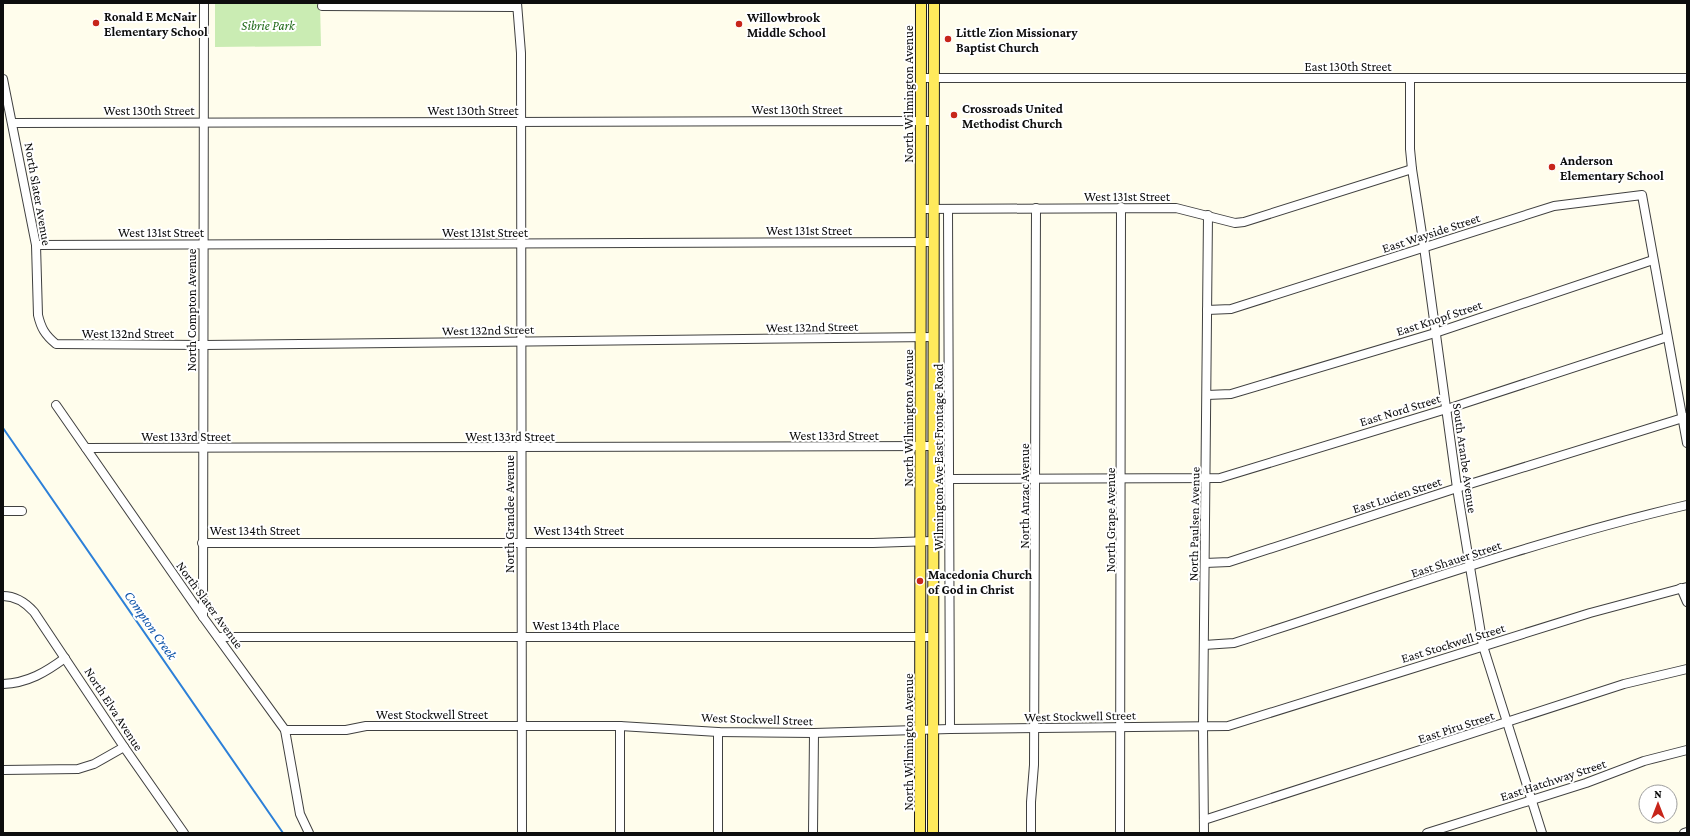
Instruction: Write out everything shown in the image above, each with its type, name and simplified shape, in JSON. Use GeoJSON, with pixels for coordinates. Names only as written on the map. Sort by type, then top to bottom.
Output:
{"type":"FeatureCollection","features":[{"type":"Feature","properties":{"kind":"main road","name":"North Wilmington Avenue"},"geometry":{"type":"LineString","coordinates":[[920,833],[921,3]]}},
{"type":"Feature","properties":{"kind":"main road","name":"North Wilmington Avenue"},"geometry":{"type":"LineString","coordinates":[[933,833],[932,541],[934,3]]}},
{"type":"Feature","properties":{"kind":"street","name":"North Compton Avenue"},"geometry":{"type":"LineString","coordinates":[[203,617],[202,448],[204,3]]}},
{"type":"Feature","properties":{"kind":"street"},"geometry":{"type":"LineString","coordinates":[[322,6],[517,5]]}},
{"type":"Feature","properties":{"kind":"street","name":"North Grandee Avenue"},"geometry":{"type":"LineString","coordinates":[[517,5],[521,53],[520,244],[522,833]]}},
{"type":"Feature","properties":{"kind":"street"},"geometry":{"type":"LineString","coordinates":[[921,78],[933,78]]}},
{"type":"Feature","properties":{"kind":"street","name":"East 130th Street"},"geometry":{"type":"LineString","coordinates":[[933,78],[1687,78]]}},
{"type":"Feature","properties":{"kind":"street","name":"South Aranbe Avenue"},"geometry":{"type":"LineString","coordinates":[[1410,78],[1410,149],[1412,169],[1457,488],[1483,646],[1542,833]]}},
{"type":"Feature","properties":{"kind":"street","name":"North Slater Avenue"},"geometry":{"type":"LineString","coordinates":[[3,79],[13,123],[36,245],[38,315],[40,326],[46,336]]}},
{"type":"Feature","properties":{"kind":"street","name":"West 130th Street"},"geometry":{"type":"LineString","coordinates":[[13,123],[933,120]]}},
{"type":"Feature","properties":{"kind":"street","name":"West 131st Street"},"geometry":{"type":"LineString","coordinates":[[921,209],[1121,207],[1176,208],[1235,223],[1244,222],[1412,169]]}},
{"type":"Feature","properties":{"kind":"street","name":"East Wayside Street"},"geometry":{"type":"LineString","coordinates":[[1207,310],[1231,309],[1554,206],[1642,195],[1653,260]]}},
{"type":"Feature","properties":{"kind":"street","name":"North Grape Avenue"},"geometry":{"type":"LineString","coordinates":[[1120,833],[1122,479],[1121,207]]}},
{"type":"Feature","properties":{"kind":"street","name":"North Anzac Avenue"},"geometry":{"type":"LineString","coordinates":[[1031,833],[1034,729],[1036,479],[1036,208]]}},
{"type":"Feature","properties":{"kind":"street","name":"Wilmington Ave East Frontage Road"},"geometry":{"type":"LineString","coordinates":[[948,209],[951,479],[950,729]]}},
{"type":"Feature","properties":{"kind":"street","name":"North Paulsen Avenue"},"geometry":{"type":"LineString","coordinates":[[1204,833],[1203,726],[1208,215]]}},
{"type":"Feature","properties":{"kind":"street","name":"West 131st Street"},"geometry":{"type":"LineString","coordinates":[[36,245],[933,242]]}},
{"type":"Feature","properties":{"kind":"street"},"geometry":{"type":"LineString","coordinates":[[1653,260],[1667,337],[1685,417],[1687,443]]}},
{"type":"Feature","properties":{"kind":"street","name":"East Knopf Street"},"geometry":{"type":"LineString","coordinates":[[1207,395],[1231,394],[1435,333],[1653,260]]}},
{"type":"Feature","properties":{"kind":"street","name":"West 132nd Street"},"geometry":{"type":"LineString","coordinates":[[46,336],[56,344],[71,345],[933,338]]}},
{"type":"Feature","properties":{"kind":"street","name":"East Nord Street"},"geometry":{"type":"LineString","coordinates":[[951,479],[1206,478],[1231,475],[1446,409],[1667,337]]}},
{"type":"Feature","properties":{"kind":"street","name":"North Slater Avenue"},"geometry":{"type":"LineString","coordinates":[[56,405],[203,617],[285,730],[300,814],[309,833]]}},
{"type":"Feature","properties":{"kind":"street","name":"East Lucien Street"},"geometry":{"type":"LineString","coordinates":[[1205,563],[1229,562],[1457,488],[1685,417]]}},
{"type":"Feature","properties":{"kind":"street","name":"West 133rd Street"},"geometry":{"type":"LineString","coordinates":[[86,448],[933,446]]}},
{"type":"Feature","properties":{"kind":"street","name":"East Shauer Street"},"geometry":{"type":"LineString","coordinates":[[1204,645],[1234,643],[1470,567],[1624,520],[1687,505]]}},
{"type":"Feature","properties":{"kind":"street"},"geometry":{"type":"LineString","coordinates":[[3,511],[22,511]]}},
{"type":"Feature","properties":{"kind":"street","name":"West 134th Street"},"geometry":{"type":"LineString","coordinates":[[202,542],[873,543],[932,541]]}},
{"type":"Feature","properties":{"kind":"street"},"geometry":{"type":"LineString","coordinates":[[1684,588],[1687,602]]}},
{"type":"Feature","properties":{"kind":"street","name":"East Stockwell Street"},"geometry":{"type":"LineString","coordinates":[[1228,726],[1590,613],[1684,588]]}},
{"type":"Feature","properties":{"kind":"street","name":"North Elva Avenue"},"geometry":{"type":"LineString","coordinates":[[3,596],[16,598],[22,601],[34,612],[124,747],[184,833]]}},
{"type":"Feature","properties":{"kind":"street","name":"West 134th Place"},"geometry":{"type":"LineString","coordinates":[[218,637],[933,636]]}},
{"type":"Feature","properties":{"kind":"street"},"geometry":{"type":"LineString","coordinates":[[3,684],[13,684],[35,678],[65,658]]}},
{"type":"Feature","properties":{"kind":"street","name":"East Piru Street"},"geometry":{"type":"LineString","coordinates":[[1204,820],[1624,684],[1687,669]]}},
{"type":"Feature","properties":{"kind":"street","name":"West Stockwell Street"},"geometry":{"type":"LineString","coordinates":[[285,730],[346,730],[366,726],[620,726],[718,732],[814,733],[950,729],[1228,726]]}},
{"type":"Feature","properties":{"kind":"street"},"geometry":{"type":"LineString","coordinates":[[620,726],[620,833]]}},
{"type":"Feature","properties":{"kind":"street"},"geometry":{"type":"LineString","coordinates":[[718,732],[718,833]]}},
{"type":"Feature","properties":{"kind":"street"},"geometry":{"type":"LineString","coordinates":[[813,833],[814,733]]}},
{"type":"Feature","properties":{"kind":"street"},"geometry":{"type":"LineString","coordinates":[[3,770],[78,769],[94,764],[124,747]]}},
{"type":"Feature","properties":{"kind":"street","name":"East Hatchway Street"},"geometry":{"type":"LineString","coordinates":[[1427,833],[1586,783],[1644,761],[1687,750]]}},
{"type":"Feature","properties":{"kind":"green space","name":"Sibrie Park"},"geometry":{"type":"Polygon","coordinates":[[[215,3],[320,3],[321,46],[215,47],[215,3]]]}},
{"type":"Feature","properties":{"kind":"waterway","name":"Compton Creek"},"geometry":{"type":"LineString","coordinates":[[3,428],[283,833]]}},
{"type":"Feature","properties":{"kind":"place","name":"Ronald E McNair Elementary School"},"geometry":{"type":"Point","coordinates":[96,23]}},
{"type":"Feature","properties":{"kind":"place","name":"Willowbrook Middle School"},"geometry":{"type":"Point","coordinates":[739,24]}},
{"type":"Feature","properties":{"kind":"place","name":"Little Zion Missionary Baptist Church"},"geometry":{"type":"Point","coordinates":[948,39]}},
{"type":"Feature","properties":{"kind":"place","name":"Crossroads United Methodist Church"},"geometry":{"type":"Point","coordinates":[954,115]}},
{"type":"Feature","properties":{"kind":"place","name":"Anderson Elementary School"},"geometry":{"type":"Point","coordinates":[1552,167]}},
{"type":"Feature","properties":{"kind":"place","name":"Macedonia Church of God in Christ"},"geometry":{"type":"Point","coordinates":[920,581]}}]}
